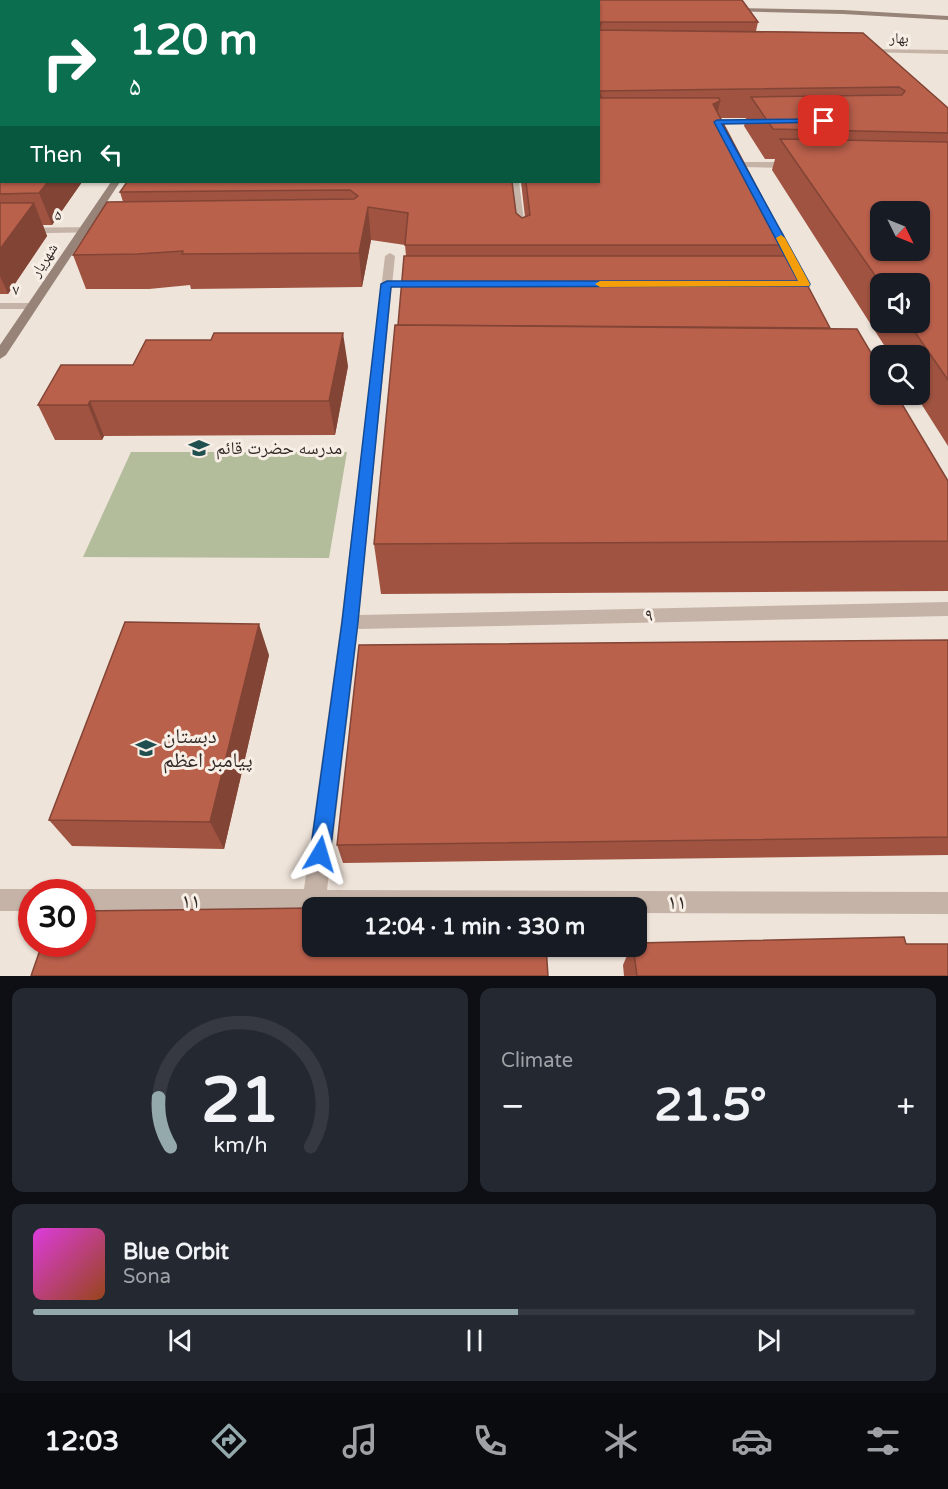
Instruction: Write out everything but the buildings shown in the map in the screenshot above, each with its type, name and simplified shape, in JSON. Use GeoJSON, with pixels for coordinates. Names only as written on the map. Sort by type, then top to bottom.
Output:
{"type":"FeatureCollection","features":[{"type":"Feature","properties":{"kind":"main road"},"geometry":{"type":"LineString","coordinates":[[726,10],[843,12],[948,18]]}},
{"type":"Feature","properties":{"kind":"main road","name":"شهریار"},"geometry":{"type":"LineString","coordinates":[[0,355],[114,183]]}},
{"type":"Feature","properties":{"kind":"street"},"geometry":{"type":"LineString","coordinates":[[738,10],[742,18]]}},
{"type":"Feature","properties":{"kind":"street","name":"بهار"},"geometry":{"type":"LineString","coordinates":[[856,51],[948,51]]}},
{"type":"Feature","properties":{"kind":"street"},"geometry":{"type":"LineString","coordinates":[[715,125],[774,122]]}},
{"type":"Feature","properties":{"kind":"street"},"geometry":{"type":"LineString","coordinates":[[742,165],[802,166]]}},
{"type":"Feature","properties":{"kind":"street"},"geometry":{"type":"LineString","coordinates":[[514,183],[522,246]]}},
{"type":"Feature","properties":{"kind":"street"},"geometry":{"type":"LineString","coordinates":[[773,224],[799,284]]}},
{"type":"Feature","properties":{"kind":"street","name":"۵"},"geometry":{"type":"LineString","coordinates":[[0,231],[105,230]]}},
{"type":"Feature","properties":{"kind":"street"},"geometry":{"type":"LineString","coordinates":[[315,897],[350,622],[378,368],[393,284],[390,256]]}},
{"type":"Feature","properties":{"kind":"street","name":"۷"},"geometry":{"type":"LineString","coordinates":[[0,306],[32,306]]}},
{"type":"Feature","properties":{"kind":"street","name":"۹"},"geometry":{"type":"LineString","coordinates":[[350,622],[948,609]]}},
{"type":"Feature","properties":{"kind":"street"},"geometry":{"type":"LineString","coordinates":[[0,900],[18,900]]}},
{"type":"Feature","properties":{"kind":"street","name":"۱۱"},"geometry":{"type":"LineString","coordinates":[[96,900],[302,901]]}},
{"type":"Feature","properties":{"kind":"street","name":"۱۱"},"geometry":{"type":"LineString","coordinates":[[647,902],[948,903]]}},
{"type":"Feature","properties":{"kind":"green space"},"geometry":{"type":"Polygon","coordinates":[[[131,452],[347,452],[329,558],[83,557],[131,452]]]}},
{"type":"Feature","properties":{"kind":"slow traffic"},"geometry":{"type":"LineString","coordinates":[[600,284],[805,284],[781,238]]}},
{"type":"Feature","properties":{"kind":"place","name":"مدرسه حضرت قائم"},"geometry":{"type":"Point","coordinates":[199,448]}},
{"type":"Feature","properties":{"kind":"place","name":"دبستان پیامبر اعظم"},"geometry":{"type":"Point","coordinates":[146,748]}},
{"type":"Feature","properties":{"kind":"route"},"geometry":{"type":"LineString","coordinates":[[320,854],[350,622],[387,284],[805,284],[742,164],[717,122],[824,121]]}}]}
